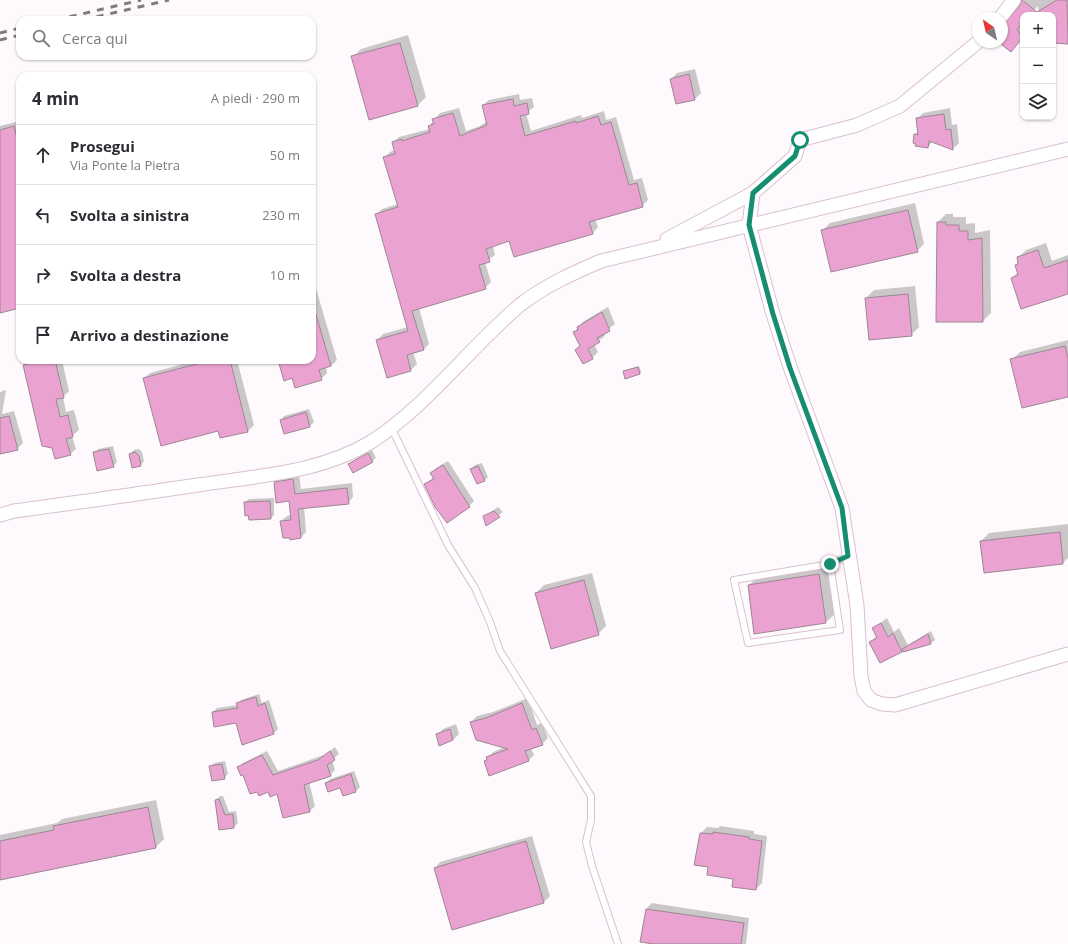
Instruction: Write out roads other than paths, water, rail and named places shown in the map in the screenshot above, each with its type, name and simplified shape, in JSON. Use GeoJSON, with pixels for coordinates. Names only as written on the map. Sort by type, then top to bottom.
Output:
{"type":"FeatureCollection","features":[{"type":"Feature","properties":{"kind":"street"},"geometry":{"type":"LineString","coordinates":[[1005,12],[1014,0]]}},
{"type":"Feature","properties":{"kind":"street"},"geometry":{"type":"LineString","coordinates":[[649,248],[753,193],[795,156],[800,140],[857,125],[900,106],[972,47]]}},
{"type":"Feature","properties":{"kind":"street"},"geometry":{"type":"LineString","coordinates":[[0,516],[14,512],[282,473],[334,459],[370,442],[408,414],[479,342],[521,304],[560,279],[601,261],[649,248],[1068,149]]}},
{"type":"Feature","properties":{"kind":"street"},"geometry":{"type":"LineString","coordinates":[[753,193],[749,225],[773,314],[790,368],[842,508],[848,556],[857,605],[861,676],[864,691],[871,700],[882,704],[895,705],[1068,654]]}},
{"type":"Feature","properties":{"kind":"lane"},"geometry":{"type":"LineString","coordinates":[[391,427],[448,545],[475,588],[490,622],[500,651],[591,796],[591,820],[586,842],[592,866],[618,944]]}},
{"type":"Feature","properties":{"kind":"lane"},"geometry":{"type":"LineString","coordinates":[[830,564],[840,630],[748,643],[734,580],[830,564],[848,556]]}},
{"type":"Feature","properties":{"kind":"railway"},"geometry":{"type":"LineString","coordinates":[[73,16],[141,0]]}},
{"type":"Feature","properties":{"kind":"railway"},"geometry":{"type":"LineString","coordinates":[[100,16],[169,0]]}},
{"type":"Feature","properties":{"kind":"railway"},"geometry":{"type":"LineString","coordinates":[[0,33],[16,29]]}},
{"type":"Feature","properties":{"kind":"railway"},"geometry":{"type":"LineString","coordinates":[[0,40],[16,36]]}}]}
